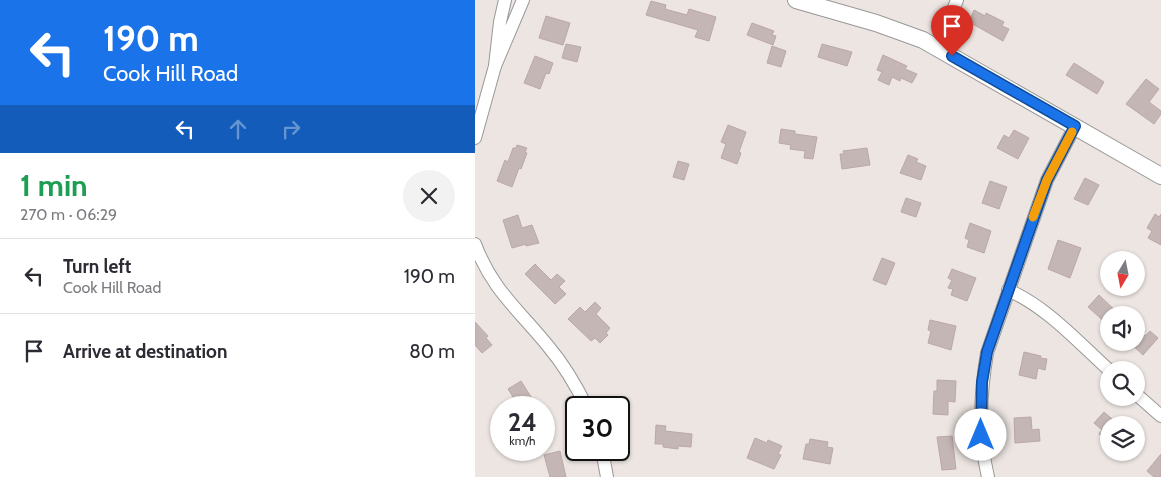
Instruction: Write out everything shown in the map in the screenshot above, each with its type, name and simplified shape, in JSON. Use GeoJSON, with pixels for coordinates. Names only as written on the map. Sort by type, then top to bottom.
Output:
{"type":"FeatureCollection","features":[{"type":"Feature","properties":{"kind":"street"},"geometry":{"type":"LineString","coordinates":[[495,66],[500,22],[505,0]]}},
{"type":"Feature","properties":{"kind":"street"},"geometry":{"type":"LineString","coordinates":[[475,138],[495,66],[523,0]]}},
{"type":"Feature","properties":{"kind":"street"},"geometry":{"type":"LineString","coordinates":[[796,0],[876,23],[923,40],[1161,176]]}},
{"type":"Feature","properties":{"kind":"street"},"geometry":{"type":"LineString","coordinates":[[938,48],[957,0]]}},
{"type":"Feature","properties":{"kind":"street"},"geometry":{"type":"LineString","coordinates":[[988,477],[981,435],[982,382],[987,352],[1047,180],[1075,126]]}},
{"type":"Feature","properties":{"kind":"street"},"geometry":{"type":"LineString","coordinates":[[475,244],[481,260],[495,284],[508,302],[548,346],[581,396]]}},
{"type":"Feature","properties":{"kind":"street"},"geometry":{"type":"LineString","coordinates":[[1008,290],[1023,296],[1100,362]]}},
{"type":"Feature","properties":{"kind":"street"},"geometry":{"type":"LineString","coordinates":[[1145,402],[1161,416]]}},
{"type":"Feature","properties":{"kind":"street"},"geometry":{"type":"LineString","coordinates":[[604,461],[607,477]]}},
{"type":"Feature","properties":{"kind":"building"},"geometry":{"type":"Polygon","coordinates":[[[651,1],[666,5],[665,9],[687,15],[689,9],[716,17],[709,41],[695,37],[698,30],[646,15],[651,1]]]}},
{"type":"Feature","properties":{"kind":"building"},"geometry":{"type":"Polygon","coordinates":[[[974,10],[985,16],[986,13],[1004,22],[1002,26],[1009,29],[1003,41],[969,22],[974,10]]]}},
{"type":"Feature","properties":{"kind":"building"},"geometry":{"type":"Polygon","coordinates":[[[546,16],[570,23],[563,45],[539,38],[546,16]]]}},
{"type":"Feature","properties":{"kind":"building"},"geometry":{"type":"Polygon","coordinates":[[[752,23],[774,31],[772,35],[776,36],[773,45],[747,35],[752,23]]]}},
{"type":"Feature","properties":{"kind":"building"},"geometry":{"type":"Polygon","coordinates":[[[566,44],[581,47],[577,62],[562,58],[566,44]]]}},
{"type":"Feature","properties":{"kind":"building"},"geometry":{"type":"Polygon","coordinates":[[[822,44],[852,52],[847,66],[818,57],[822,44]]]}},
{"type":"Feature","properties":{"kind":"building"},"geometry":{"type":"Polygon","coordinates":[[[772,46],[786,51],[781,67],[767,63],[772,46]]]}},
{"type":"Feature","properties":{"kind":"building"},"geometry":{"type":"Polygon","coordinates":[[[883,55],[907,66],[905,69],[917,74],[912,83],[901,78],[900,81],[892,77],[889,85],[878,80],[882,72],[877,70],[883,55]]]}},
{"type":"Feature","properties":{"kind":"building"},"geometry":{"type":"Polygon","coordinates":[[[535,56],[553,63],[549,74],[546,73],[540,89],[524,83],[535,56]]]}},
{"type":"Feature","properties":{"kind":"building"},"geometry":{"type":"Polygon","coordinates":[[[1074,63],[1104,82],[1097,94],[1066,75],[1074,63]]]}},
{"type":"Feature","properties":{"kind":"building"},"geometry":{"type":"Polygon","coordinates":[[[1146,79],[1159,89],[1149,102],[1161,111],[1154,124],[1126,104],[1146,79]]]}},
{"type":"Feature","properties":{"kind":"building"},"geometry":{"type":"Polygon","coordinates":[[[728,125],[746,132],[737,164],[721,158],[726,144],[721,142],[728,125]]]}},
{"type":"Feature","properties":{"kind":"building"},"geometry":{"type":"Polygon","coordinates":[[[781,129],[795,131],[795,134],[817,137],[813,159],[804,158],[805,151],[790,149],[791,145],[779,143],[781,129]]]}},
{"type":"Feature","properties":{"kind":"building"},"geometry":{"type":"Polygon","coordinates":[[[1014,130],[1029,138],[1018,159],[997,148],[1004,135],[1009,138],[1014,130]]]}},
{"type":"Feature","properties":{"kind":"building"},"geometry":{"type":"Polygon","coordinates":[[[517,145],[527,148],[525,152],[527,153],[512,187],[497,181],[505,160],[508,162],[513,148],[516,148],[517,145]]]}},
{"type":"Feature","properties":{"kind":"building"},"geometry":{"type":"Polygon","coordinates":[[[867,148],[870,165],[842,169],[840,154],[844,154],[843,151],[867,148]]]}},
{"type":"Feature","properties":{"kind":"building"},"geometry":{"type":"Polygon","coordinates":[[[908,155],[918,159],[916,162],[926,166],[921,180],[900,173],[908,155]]]}},
{"type":"Feature","properties":{"kind":"building"},"geometry":{"type":"Polygon","coordinates":[[[678,161],[689,164],[684,180],[673,177],[678,161]]]}},
{"type":"Feature","properties":{"kind":"building"},"geometry":{"type":"Polygon","coordinates":[[[1085,178],[1099,185],[1088,205],[1074,199],[1085,178]]]}},
{"type":"Feature","properties":{"kind":"building"},"geometry":{"type":"Polygon","coordinates":[[[990,181],[1007,187],[999,209],[982,203],[990,181]]]}},
{"type":"Feature","properties":{"kind":"building"},"geometry":{"type":"Polygon","coordinates":[[[906,198],[921,203],[916,217],[901,212],[906,198]]]}},
{"type":"Feature","properties":{"kind":"building"},"geometry":{"type":"Polygon","coordinates":[[[1155,214],[1159,217],[1161,214],[1161,245],[1148,238],[1152,231],[1147,228],[1155,214]]]}},
{"type":"Feature","properties":{"kind":"building"},"geometry":{"type":"Polygon","coordinates":[[[518,215],[522,228],[532,225],[539,243],[512,248],[503,220],[518,215]]]}},
{"type":"Feature","properties":{"kind":"building"},"geometry":{"type":"Polygon","coordinates":[[[970,223],[991,231],[984,253],[967,247],[969,240],[965,238],[970,223]]]}},
{"type":"Feature","properties":{"kind":"building"},"geometry":{"type":"Polygon","coordinates":[[[1058,240],[1081,248],[1070,278],[1048,269],[1058,240]]]}},
{"type":"Feature","properties":{"kind":"building"},"geometry":{"type":"Polygon","coordinates":[[[882,258],[895,263],[886,285],[873,280],[882,258]]]}},
{"type":"Feature","properties":{"kind":"building"},"geometry":{"type":"Polygon","coordinates":[[[535,264],[551,280],[557,274],[565,281],[559,287],[566,294],[555,304],[525,274],[535,264]]]}},
{"type":"Feature","properties":{"kind":"building"},"geometry":{"type":"Polygon","coordinates":[[[952,269],[976,278],[967,301],[951,295],[953,289],[948,288],[952,280],[948,278],[952,269]]]}},
{"type":"Feature","properties":{"kind":"building"},"geometry":{"type":"Polygon","coordinates":[[[1099,295],[1111,306],[1100,306],[1100,318],[1088,307],[1099,295]]]}},
{"type":"Feature","properties":{"kind":"building"},"geometry":{"type":"Polygon","coordinates":[[[595,302],[601,308],[596,314],[610,328],[606,333],[608,335],[600,343],[595,338],[591,341],[568,319],[580,307],[585,312],[595,302]]]}},
{"type":"Feature","properties":{"kind":"building"},"geometry":{"type":"Polygon","coordinates":[[[930,320],[956,326],[951,350],[928,343],[931,331],[928,330],[930,320]]]}},
{"type":"Feature","properties":{"kind":"building"},"geometry":{"type":"Polygon","coordinates":[[[475,322],[488,336],[486,338],[492,345],[482,353],[475,345],[475,322]]]}},
{"type":"Feature","properties":{"kind":"building"},"geometry":{"type":"Polygon","coordinates":[[[1150,331],[1158,338],[1143,355],[1139,351],[1145,351],[1145,336],[1150,331]]]}},
{"type":"Feature","properties":{"kind":"building"},"geometry":{"type":"Polygon","coordinates":[[[1024,352],[1047,359],[1045,370],[1038,368],[1036,379],[1019,375],[1024,352]]]}},
{"type":"Feature","properties":{"kind":"building"},"geometry":{"type":"Polygon","coordinates":[[[937,380],[956,381],[955,402],[948,401],[948,415],[933,414],[934,391],[937,391],[937,380]]]}},
{"type":"Feature","properties":{"kind":"building"},"geometry":{"type":"Polygon","coordinates":[[[521,381],[530,396],[512,396],[508,389],[521,381]]]}},
{"type":"Feature","properties":{"kind":"building"},"geometry":{"type":"Polygon","coordinates":[[[1104,412],[1109,416],[1100,416],[1104,412]]]}},
{"type":"Feature","properties":{"kind":"building"},"geometry":{"type":"Polygon","coordinates":[[[1100,416],[1100,428],[1094,423],[1100,416]]]}},
{"type":"Feature","properties":{"kind":"building"},"geometry":{"type":"Polygon","coordinates":[[[1031,417],[1032,430],[1039,429],[1040,441],[1015,443],[1014,418],[1031,417]]]}},
{"type":"Feature","properties":{"kind":"building"},"geometry":{"type":"Polygon","coordinates":[[[656,425],[666,426],[665,431],[692,434],[691,447],[678,446],[678,449],[663,447],[663,444],[655,444],[656,425]]]}},
{"type":"Feature","properties":{"kind":"building"},"geometry":{"type":"Polygon","coordinates":[[[952,436],[956,469],[942,470],[937,437],[952,436]]]}},
{"type":"Feature","properties":{"kind":"building"},"geometry":{"type":"Polygon","coordinates":[[[755,438],[767,443],[768,440],[782,446],[778,454],[781,455],[774,469],[747,458],[755,438]]]}},
{"type":"Feature","properties":{"kind":"building"},"geometry":{"type":"Polygon","coordinates":[[[810,439],[828,442],[827,447],[833,448],[830,464],[803,459],[806,444],[809,444],[810,439]]]}},
{"type":"Feature","properties":{"kind":"building"},"geometry":{"type":"Polygon","coordinates":[[[560,451],[566,477],[550,477],[546,461],[555,461],[555,452],[560,451]]]}},
{"type":"Feature","properties":{"kind":"building"},"geometry":{"type":"Polygon","coordinates":[[[1161,454],[1161,477],[1154,477],[1147,471],[1161,454]]]}},
{"type":"Feature","properties":{"kind":"slow traffic"},"geometry":{"type":"LineString","coordinates":[[1033,217],[1055,162],[1072,132]]}},
{"type":"Feature","properties":{"kind":"route"},"geometry":{"type":"LineString","coordinates":[[952,56],[1075,126],[1047,180],[987,352],[982,382],[981,435]]}}]}
